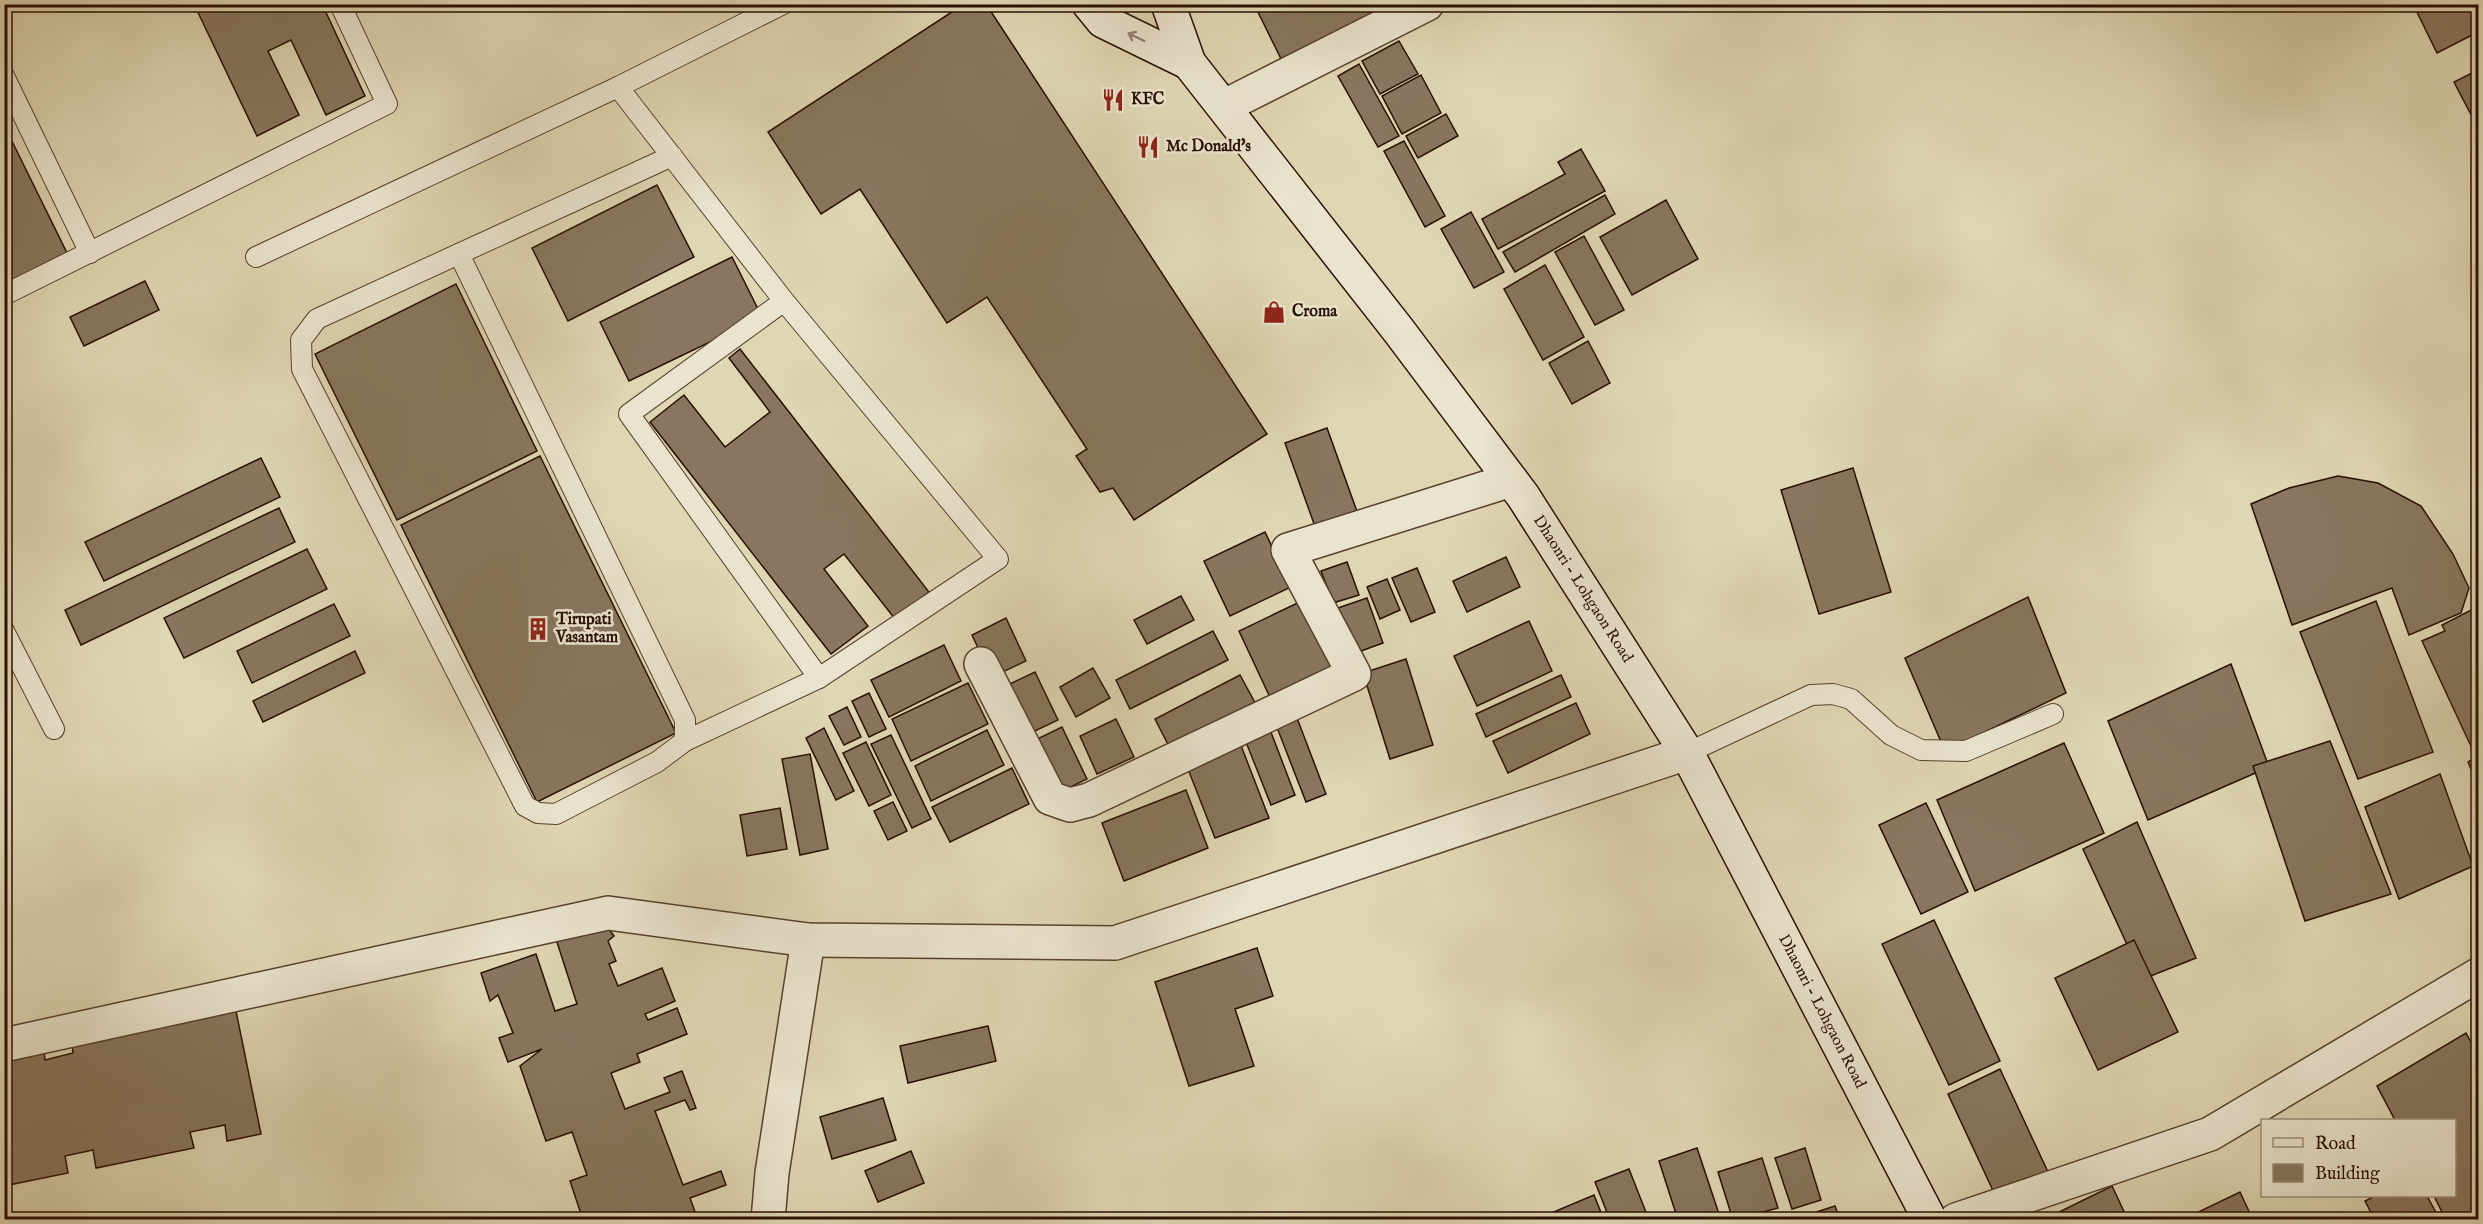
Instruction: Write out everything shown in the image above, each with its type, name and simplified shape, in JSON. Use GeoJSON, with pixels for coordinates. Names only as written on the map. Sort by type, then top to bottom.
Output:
{"type":"FeatureCollection","features":[{"type":"Feature","properties":{"kind":"street"},"geometry":{"type":"LineString","coordinates":[[1089,4],[1103,21],[1189,63]]}},
{"type":"Feature","properties":{"kind":"street","name":"Dhaonri - Lohgaon Road"},"geometry":{"type":"LineString","coordinates":[[1168,4],[1189,63],[1225,106],[1512,480],[1687,753],[1930,1220]]}},
{"type":"Feature","properties":{"kind":"street"},"geometry":{"type":"LineString","coordinates":[[1225,106],[1427,4]]}},
{"type":"Feature","properties":{"kind":"street"},"geometry":{"type":"LineString","coordinates":[[981,664],[1050,798],[1070,805],[1089,800],[1354,674],[1288,550],[1512,480]]}},
{"type":"Feature","properties":{"kind":"street"},"geometry":{"type":"LineString","coordinates":[[4,1045],[608,913],[808,940],[1115,943],[1687,753]]}},
{"type":"Feature","properties":{"kind":"street"},"geometry":{"type":"LineString","coordinates":[[768,1220],[772,1173],[808,940]]}},
{"type":"Feature","properties":{"kind":"street"},"geometry":{"type":"LineString","coordinates":[[1956,1220],[2210,1134],[2478,975]]}},
{"type":"Feature","properties":{"kind":"lane"},"geometry":{"type":"LineString","coordinates":[[4,295],[387,104],[340,4]]}},
{"type":"Feature","properties":{"kind":"lane"},"geometry":{"type":"LineString","coordinates":[[256,257],[618,87],[783,4]]}},
{"type":"Feature","properties":{"kind":"lane"},"geometry":{"type":"LineString","coordinates":[[4,76],[90,253]]}},
{"type":"Feature","properties":{"kind":"lane"},"geometry":{"type":"LineString","coordinates":[[618,87],[672,156],[784,301],[998,559],[819,678],[686,741],[657,762],[556,814],[538,813],[525,806],[302,369],[302,340],[317,319],[672,156]]}},
{"type":"Feature","properties":{"kind":"lane"},"geometry":{"type":"LineString","coordinates":[[459,254],[685,720],[686,741]]}},
{"type":"Feature","properties":{"kind":"lane"},"geometry":{"type":"LineString","coordinates":[[784,301],[629,414],[819,678]]}},
{"type":"Feature","properties":{"kind":"lane"},"geometry":{"type":"LineString","coordinates":[[4,631],[54,729]]}},
{"type":"Feature","properties":{"kind":"lane"},"geometry":{"type":"LineString","coordinates":[[1687,753],[1811,695],[1833,693],[1851,699],[1891,735],[1921,750],[1966,751],[2053,714]]}},
{"type":"Feature","properties":{"kind":"building"},"geometry":{"type":"Polygon","coordinates":[[[194,4],[322,4],[365,96],[326,115],[291,40],[268,51],[299,115],[257,136],[194,4]]]}},
{"type":"Feature","properties":{"kind":"building"},"geometry":{"type":"Polygon","coordinates":[[[964,4],[986,4],[1267,434],[1134,520],[1113,488],[1100,492],[1076,456],[1087,449],[987,297],[947,323],[860,189],[821,214],[768,132],[964,4]]]}},
{"type":"Feature","properties":{"kind":"building"},"geometry":{"type":"Polygon","coordinates":[[[1254,4],[1388,4],[1393,15],[1286,69],[1254,4]]]}},
{"type":"Feature","properties":{"kind":"building"},"geometry":{"type":"Polygon","coordinates":[[[2413,4],[2478,4],[2478,32],[2437,53],[2413,4]]]}},
{"type":"Feature","properties":{"kind":"building"},"geometry":{"type":"Polygon","coordinates":[[[1399,41],[1418,74],[1380,94],[1362,61],[1399,41]]]}},
{"type":"Feature","properties":{"kind":"building"},"geometry":{"type":"Polygon","coordinates":[[[1359,64],[1399,136],[1378,147],[1338,76],[1359,64]]]}},
{"type":"Feature","properties":{"kind":"building"},"geometry":{"type":"Polygon","coordinates":[[[2478,70],[2478,128],[2454,82],[2478,70]]]}},
{"type":"Feature","properties":{"kind":"building"},"geometry":{"type":"Polygon","coordinates":[[[1421,75],[1441,113],[1402,134],[1382,96],[1421,75]]]}},
{"type":"Feature","properties":{"kind":"building"},"geometry":{"type":"Polygon","coordinates":[[[1446,114],[1458,136],[1418,158],[1406,136],[1446,114]]]}},
{"type":"Feature","properties":{"kind":"building"},"geometry":{"type":"Polygon","coordinates":[[[4,125],[68,255],[4,286],[4,125]]]}},
{"type":"Feature","properties":{"kind":"building"},"geometry":{"type":"Polygon","coordinates":[[[1404,141],[1445,216],[1425,227],[1384,151],[1404,141]]]}},
{"type":"Feature","properties":{"kind":"building"},"geometry":{"type":"Polygon","coordinates":[[[1581,149],[1605,191],[1498,249],[1482,219],[1565,174],[1558,162],[1581,149]]]}},
{"type":"Feature","properties":{"kind":"building"},"geometry":{"type":"Polygon","coordinates":[[[657,185],[694,257],[568,321],[532,248],[657,185]]]}},
{"type":"Feature","properties":{"kind":"building"},"geometry":{"type":"Polygon","coordinates":[[[1605,195],[1615,214],[1515,272],[1503,252],[1605,195]]]}},
{"type":"Feature","properties":{"kind":"building"},"geometry":{"type":"Polygon","coordinates":[[[1666,200],[1698,259],[1632,295],[1600,237],[1666,200]]]}},
{"type":"Feature","properties":{"kind":"building"},"geometry":{"type":"Polygon","coordinates":[[[1471,212],[1504,272],[1474,288],[1441,229],[1471,212]]]}},
{"type":"Feature","properties":{"kind":"building"},"geometry":{"type":"Polygon","coordinates":[[[1584,236],[1624,310],[1595,325],[1555,252],[1584,236]]]}},
{"type":"Feature","properties":{"kind":"building"},"geometry":{"type":"Polygon","coordinates":[[[732,257],[762,317],[629,381],[600,322],[732,257]]]}},
{"type":"Feature","properties":{"kind":"building"},"geometry":{"type":"Polygon","coordinates":[[[1545,265],[1584,337],[1543,360],[1504,289],[1545,265]]]}},
{"type":"Feature","properties":{"kind":"building"},"geometry":{"type":"Polygon","coordinates":[[[145,281],[159,310],[84,346],[70,317],[145,281]]]}},
{"type":"Feature","properties":{"kind":"building"},"geometry":{"type":"Polygon","coordinates":[[[456,284],[537,451],[397,520],[315,354],[456,284]]]}},
{"type":"Feature","properties":{"kind":"building"},"geometry":{"type":"Polygon","coordinates":[[[1588,341],[1610,383],[1572,404],[1549,363],[1588,341]]]}},
{"type":"Feature","properties":{"kind":"building"},"geometry":{"type":"Polygon","coordinates":[[[740,349],[929,592],[895,619],[844,554],[824,569],[868,626],[831,654],[650,422],[684,395],[725,447],[770,412],[729,358],[740,349]]]}},
{"type":"Feature","properties":{"kind":"building"},"geometry":{"type":"Polygon","coordinates":[[[1327,428],[1359,517],[1317,532],[1285,443],[1327,428]]]}},
{"type":"Feature","properties":{"kind":"building","name":"Tirupati Vasantam"},"geometry":{"type":"Polygon","coordinates":[[[540,456],[676,733],[537,802],[401,525],[540,456]]]}},
{"type":"Feature","properties":{"kind":"building"},"geometry":{"type":"Polygon","coordinates":[[[261,458],[280,497],[104,581],[85,542],[261,458]]]}},
{"type":"Feature","properties":{"kind":"building"},"geometry":{"type":"Polygon","coordinates":[[[1853,468],[1891,592],[1819,614],[1781,490],[1853,468]]]}},
{"type":"Feature","properties":{"kind":"building"},"geometry":{"type":"Polygon","coordinates":[[[2338,476],[2378,483],[2421,506],[2453,554],[2469,588],[2461,613],[2409,635],[2392,588],[2292,625],[2251,504],[2289,488],[2338,476]]]}},
{"type":"Feature","properties":{"kind":"building"},"geometry":{"type":"Polygon","coordinates":[[[279,508],[295,542],[81,645],[65,610],[279,508]]]}},
{"type":"Feature","properties":{"kind":"building"},"geometry":{"type":"Polygon","coordinates":[[[1265,532],[1291,587],[1230,616],[1204,561],[1265,532]]]}},
{"type":"Feature","properties":{"kind":"building"},"geometry":{"type":"Polygon","coordinates":[[[307,549],[327,589],[184,658],[164,618],[307,549]]]}},
{"type":"Feature","properties":{"kind":"building"},"geometry":{"type":"Polygon","coordinates":[[[1506,557],[1520,587],[1467,612],[1453,581],[1506,557]]]}},
{"type":"Feature","properties":{"kind":"building"},"geometry":{"type":"Polygon","coordinates":[[[1347,562],[1359,595],[1333,603],[1321,571],[1347,562]]]}},
{"type":"Feature","properties":{"kind":"building"},"geometry":{"type":"Polygon","coordinates":[[[1417,568],[1435,612],[1411,622],[1392,578],[1417,568]]]}},
{"type":"Feature","properties":{"kind":"building"},"geometry":{"type":"Polygon","coordinates":[[[1387,579],[1400,610],[1380,619],[1367,587],[1387,579]]]}},
{"type":"Feature","properties":{"kind":"building"},"geometry":{"type":"Polygon","coordinates":[[[1181,596],[1194,620],[1147,644],[1134,620],[1181,596]]]}},
{"type":"Feature","properties":{"kind":"building"},"geometry":{"type":"Polygon","coordinates":[[[2028,597],[2066,693],[1945,751],[1905,658],[2028,597]]]}},
{"type":"Feature","properties":{"kind":"building"},"geometry":{"type":"Polygon","coordinates":[[[1367,598],[1383,643],[1350,655],[1335,609],[1367,598]]]}},
{"type":"Feature","properties":{"kind":"building"},"geometry":{"type":"Polygon","coordinates":[[[1306,599],[1343,676],[1275,708],[1239,631],[1306,599]]]}},
{"type":"Feature","properties":{"kind":"building"},"geometry":{"type":"Polygon","coordinates":[[[2376,601],[2433,752],[2358,779],[2300,632],[2376,601]]]}},
{"type":"Feature","properties":{"kind":"building"},"geometry":{"type":"Polygon","coordinates":[[[334,604],[350,636],[252,683],[237,651],[334,604]]]}},
{"type":"Feature","properties":{"kind":"building"},"geometry":{"type":"Polygon","coordinates":[[[2475,608],[2478,617],[2478,786],[2468,762],[2476,757],[2422,641],[2445,631],[2442,625],[2475,608]]]}},
{"type":"Feature","properties":{"kind":"building"},"geometry":{"type":"Polygon","coordinates":[[[1006,618],[1026,661],[992,677],[972,635],[1006,618]]]}},
{"type":"Feature","properties":{"kind":"building"},"geometry":{"type":"Polygon","coordinates":[[[1529,621],[1552,671],[1477,706],[1454,656],[1529,621]]]}},
{"type":"Feature","properties":{"kind":"building"},"geometry":{"type":"Polygon","coordinates":[[[1213,631],[1228,660],[1130,709],[1116,680],[1213,631]]]}},
{"type":"Feature","properties":{"kind":"building"},"geometry":{"type":"Polygon","coordinates":[[[944,645],[961,681],[889,717],[871,680],[944,645]]]}},
{"type":"Feature","properties":{"kind":"building"},"geometry":{"type":"Polygon","coordinates":[[[355,651],[365,673],[263,722],[253,701],[355,651]]]}},
{"type":"Feature","properties":{"kind":"building"},"geometry":{"type":"Polygon","coordinates":[[[1406,659],[1433,745],[1390,759],[1363,673],[1406,659]]]}},
{"type":"Feature","properties":{"kind":"building"},"geometry":{"type":"Polygon","coordinates":[[[2231,664],[2269,767],[2148,820],[2108,721],[2231,664]]]}},
{"type":"Feature","properties":{"kind":"building"},"geometry":{"type":"Polygon","coordinates":[[[1093,668],[1110,698],[1076,717],[1060,687],[1093,668]]]}},
{"type":"Feature","properties":{"kind":"building"},"geometry":{"type":"Polygon","coordinates":[[[1035,672],[1058,720],[1020,738],[997,690],[1035,672]]]}},
{"type":"Feature","properties":{"kind":"building"},"geometry":{"type":"Polygon","coordinates":[[[1240,675],[1259,710],[1173,754],[1155,719],[1240,675]]]}},
{"type":"Feature","properties":{"kind":"building"},"geometry":{"type":"Polygon","coordinates":[[[1561,675],[1571,697],[1486,737],[1476,714],[1561,675]]]}},
{"type":"Feature","properties":{"kind":"building"},"geometry":{"type":"Polygon","coordinates":[[[968,683],[988,724],[911,761],[892,719],[968,683]]]}},
{"type":"Feature","properties":{"kind":"building"},"geometry":{"type":"Polygon","coordinates":[[[869,693],[886,729],[869,737],[852,701],[869,693]]]}},
{"type":"Feature","properties":{"kind":"building"},"geometry":{"type":"Polygon","coordinates":[[[1576,703],[1590,734],[1508,773],[1493,741],[1576,703]]]}},
{"type":"Feature","properties":{"kind":"building"},"geometry":{"type":"Polygon","coordinates":[[[847,707],[861,737],[844,745],[829,716],[847,707]]]}},
{"type":"Feature","properties":{"kind":"building"},"geometry":{"type":"Polygon","coordinates":[[[1297,718],[1326,794],[1306,802],[1276,725],[1297,718]]]}},
{"type":"Feature","properties":{"kind":"building"},"geometry":{"type":"Polygon","coordinates":[[[1116,719],[1134,757],[1097,774],[1080,736],[1116,719]]]}},
{"type":"Feature","properties":{"kind":"building"},"geometry":{"type":"Polygon","coordinates":[[[1062,727],[1087,779],[1054,795],[1029,743],[1062,727]]]}},
{"type":"Feature","properties":{"kind":"building"},"geometry":{"type":"Polygon","coordinates":[[[1269,727],[1295,795],[1271,805],[1244,737],[1269,727]]]}},
{"type":"Feature","properties":{"kind":"building"},"geometry":{"type":"Polygon","coordinates":[[[824,728],[854,791],[836,800],[806,738],[824,728]]]}},
{"type":"Feature","properties":{"kind":"building"},"geometry":{"type":"Polygon","coordinates":[[[987,730],[1004,765],[931,801],[915,766],[987,730]]]}},
{"type":"Feature","properties":{"kind":"building"},"geometry":{"type":"Polygon","coordinates":[[[891,735],[931,819],[912,828],[871,744],[891,735]]]}},
{"type":"Feature","properties":{"kind":"building"},"geometry":{"type":"Polygon","coordinates":[[[2330,741],[2391,894],[2305,921],[2253,766],[2330,741]]]}},
{"type":"Feature","properties":{"kind":"building"},"geometry":{"type":"Polygon","coordinates":[[[866,742],[891,795],[869,806],[843,753],[866,742]]]}},
{"type":"Feature","properties":{"kind":"building"},"geometry":{"type":"Polygon","coordinates":[[[1240,743],[1269,818],[1215,838],[1186,764],[1240,743]]]}},
{"type":"Feature","properties":{"kind":"building"},"geometry":{"type":"Polygon","coordinates":[[[2064,743],[2104,833],[1975,891],[1937,800],[2064,743]]]}},
{"type":"Feature","properties":{"kind":"building"},"geometry":{"type":"Polygon","coordinates":[[[810,754],[828,849],[800,855],[782,759],[810,754]]]}},
{"type":"Feature","properties":{"kind":"building"},"geometry":{"type":"Polygon","coordinates":[[[1012,768],[1029,804],[950,842],[932,807],[1012,768]]]}},
{"type":"Feature","properties":{"kind":"building"},"geometry":{"type":"Polygon","coordinates":[[[2440,774],[2473,866],[2399,899],[2365,807],[2440,774]]]}},
{"type":"Feature","properties":{"kind":"building"},"geometry":{"type":"Polygon","coordinates":[[[1186,790],[1208,848],[1124,881],[1102,823],[1186,790]]]}},
{"type":"Feature","properties":{"kind":"building"},"geometry":{"type":"Polygon","coordinates":[[[893,802],[907,831],[888,840],[874,811],[893,802]]]}},
{"type":"Feature","properties":{"kind":"building"},"geometry":{"type":"Polygon","coordinates":[[[1926,803],[1968,892],[1921,914],[1879,825],[1926,803]]]}},
{"type":"Feature","properties":{"kind":"building"},"geometry":{"type":"Polygon","coordinates":[[[780,808],[787,849],[747,856],[740,815],[780,808]]]}},
{"type":"Feature","properties":{"kind":"building"},"geometry":{"type":"Polygon","coordinates":[[[2137,822],[2196,958],[2143,979],[2083,849],[2137,822]]]}},
{"type":"Feature","properties":{"kind":"building"},"geometry":{"type":"Polygon","coordinates":[[[1934,920],[2000,1061],[1949,1085],[1882,944],[1934,920]]]}},
{"type":"Feature","properties":{"kind":"building"},"geometry":{"type":"Polygon","coordinates":[[[604,923],[614,936],[608,941],[616,961],[609,964],[618,986],[662,968],[675,1001],[645,1014],[648,1020],[677,1008],[687,1034],[637,1054],[640,1062],[611,1073],[625,1109],[670,1092],[664,1078],[682,1071],[696,1108],[690,1110],[685,1100],[655,1111],[683,1185],[721,1171],[726,1185],[690,1198],[698,1220],[583,1220],[570,1181],[587,1175],[572,1132],[546,1141],[520,1066],[542,1049],[508,1062],[499,1038],[513,1033],[498,995],[490,1001],[481,973],[536,954],[555,1011],[577,1004],[556,939],[604,923]]]}},
{"type":"Feature","properties":{"kind":"building"},"geometry":{"type":"Polygon","coordinates":[[[2134,940],[2178,1032],[2098,1070],[2055,978],[2134,940]]]}},
{"type":"Feature","properties":{"kind":"building"},"geometry":{"type":"Polygon","coordinates":[[[1257,948],[1273,996],[1235,1009],[1254,1066],[1189,1086],[1155,982],[1257,948]]]}},
{"type":"Feature","properties":{"kind":"building"},"geometry":{"type":"Polygon","coordinates":[[[236,1011],[261,1134],[227,1141],[225,1125],[190,1132],[194,1148],[96,1168],[93,1150],[65,1156],[68,1173],[4,1186],[4,1058],[44,1050],[45,1060],[73,1053],[72,1044],[236,1011]]]}},
{"type":"Feature","properties":{"kind":"building"},"geometry":{"type":"Polygon","coordinates":[[[988,1026],[996,1061],[908,1083],[900,1046],[988,1026]]]}},
{"type":"Feature","properties":{"kind":"building"},"geometry":{"type":"Polygon","coordinates":[[[2466,1033],[2478,1055],[2478,1220],[2446,1220],[2434,1197],[2456,1197],[2456,1119],[2394,1119],[2377,1086],[2466,1033]]]}},
{"type":"Feature","properties":{"kind":"building"},"geometry":{"type":"Polygon","coordinates":[[[2000,1069],[2048,1172],[1996,1197],[1948,1094],[2000,1069]]]}},
{"type":"Feature","properties":{"kind":"building"},"geometry":{"type":"Polygon","coordinates":[[[883,1098],[896,1140],[832,1159],[820,1117],[883,1098]]]}},
{"type":"Feature","properties":{"kind":"building"},"geometry":{"type":"Polygon","coordinates":[[[1697,1148],[1721,1220],[1678,1220],[1659,1161],[1697,1148]]]}},
{"type":"Feature","properties":{"kind":"building"},"geometry":{"type":"Polygon","coordinates":[[[1805,1148],[1821,1200],[1792,1209],[1775,1158],[1805,1148]]]}},
{"type":"Feature","properties":{"kind":"building"},"geometry":{"type":"Polygon","coordinates":[[[911,1151],[924,1183],[878,1202],[865,1171],[911,1151]]]}},
{"type":"Feature","properties":{"kind":"building"},"geometry":{"type":"Polygon","coordinates":[[[1762,1158],[1778,1208],[1733,1220],[1718,1172],[1762,1158]]]}},
{"type":"Feature","properties":{"kind":"building"},"geometry":{"type":"Polygon","coordinates":[[[1629,1169],[1649,1220],[1610,1220],[1595,1182],[1629,1169]]]}},
{"type":"Feature","properties":{"kind":"building"},"geometry":{"type":"Polygon","coordinates":[[[2112,1186],[2128,1220],[2043,1220],[2112,1186]]]}},
{"type":"Feature","properties":{"kind":"building"},"geometry":{"type":"Polygon","coordinates":[[[2240,1192],[2253,1220],[2182,1220],[2240,1192]]]}},
{"type":"Feature","properties":{"kind":"building"},"geometry":{"type":"Polygon","coordinates":[[[1594,1195],[1604,1220],[1537,1220],[1537,1219],[1594,1195]]]}},
{"type":"Feature","properties":{"kind":"building"},"geometry":{"type":"Polygon","coordinates":[[[2373,1197],[2428,1197],[2440,1220],[2375,1220],[2365,1201],[2373,1197]]]}},
{"type":"Feature","properties":{"kind":"building"},"geometry":{"type":"Polygon","coordinates":[[[1835,1206],[1840,1220],[1792,1220],[1835,1206]]]}},
{"type":"Feature","properties":{"kind":"place","name":"KFC"},"geometry":{"type":"Point","coordinates":[1113,100]}},
{"type":"Feature","properties":{"kind":"place","name":"Mc Donald's"},"geometry":{"type":"Point","coordinates":[1148,147]}},
{"type":"Feature","properties":{"kind":"place","name":"Croma"},"geometry":{"type":"Point","coordinates":[1274,312]}},
{"type":"Feature","properties":{"kind":"place","name":"Tirupati Vasantam"},"geometry":{"type":"Point","coordinates":[538,629]}}]}
